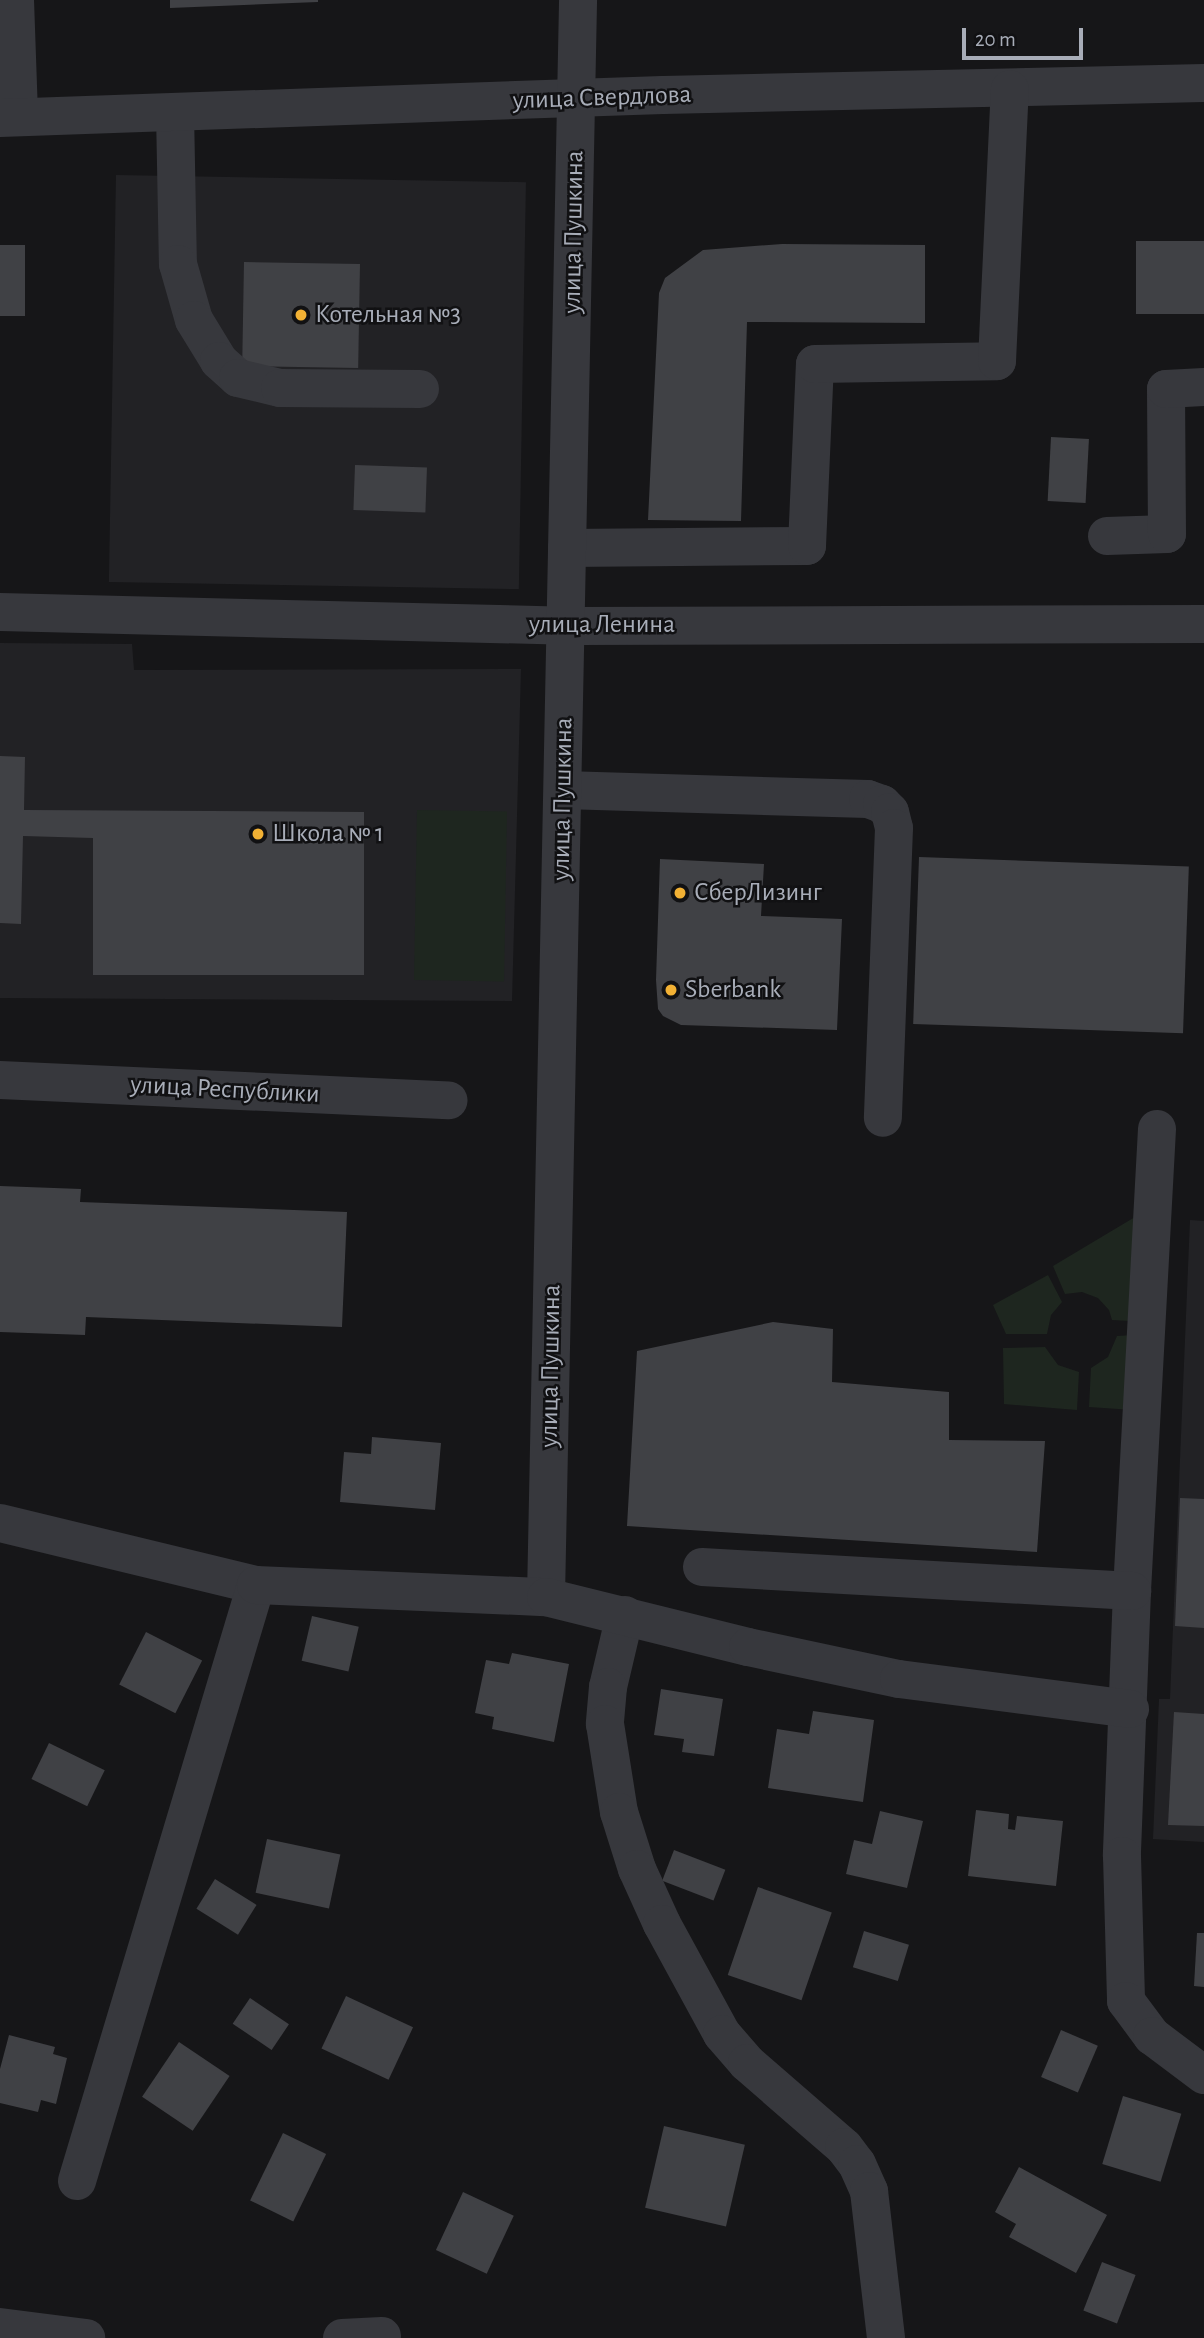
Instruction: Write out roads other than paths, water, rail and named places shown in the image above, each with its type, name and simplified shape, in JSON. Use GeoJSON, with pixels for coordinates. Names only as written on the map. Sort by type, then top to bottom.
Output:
{"type":"FeatureCollection","features":[{"type":"Feature","properties":{"kind":"street"},"geometry":{"type":"LineString","coordinates":[[10,118],[15,0]]}},
{"type":"Feature","properties":{"kind":"street","name":"улица Пушкина"},"geometry":{"type":"LineString","coordinates":[[546,1597],[578,0]]}},
{"type":"Feature","properties":{"kind":"street","name":"улица Свердлова"},"geometry":{"type":"LineString","coordinates":[[10,118],[576,99],[1204,83]]}},
{"type":"Feature","properties":{"kind":"street"},"geometry":{"type":"LineString","coordinates":[[567,548],[807,546],[815,364],[997,361],[1010,89]]}},
{"type":"Feature","properties":{"kind":"street"},"geometry":{"type":"LineString","coordinates":[[175,112],[178,264],[194,320],[219,361],[238,378],[280,388],[420,389]]}},
{"type":"Feature","properties":{"kind":"street"},"geometry":{"type":"LineString","coordinates":[[1107,536],[1167,534],[1166,389],[1204,387]]}},
{"type":"Feature","properties":{"kind":"street","name":"улица Ленина"},"geometry":{"type":"LineString","coordinates":[[0,612],[567,626],[1204,624]]}},
{"type":"Feature","properties":{"kind":"street"},"geometry":{"type":"LineString","coordinates":[[563,790],[868,799],[882,804],[890,812],[894,828],[883,1118]]}},
{"type":"Feature","properties":{"kind":"street","name":"улица Республики"},"geometry":{"type":"LineString","coordinates":[[0,1080],[449,1100]]}},
{"type":"Feature","properties":{"kind":"street"},"geometry":{"type":"LineString","coordinates":[[1157,1129],[1132,1591],[1130,1709],[1122,1856],[1126,2001],[1152,2036],[1204,2075]]}},
{"type":"Feature","properties":{"kind":"street"},"geometry":{"type":"LineString","coordinates":[[0,1523],[256,1584],[546,1597],[748,1647],[899,1679],[1130,1709]]}},
{"type":"Feature","properties":{"kind":"street"},"geometry":{"type":"LineString","coordinates":[[702,1567],[1132,1591]]}},
{"type":"Feature","properties":{"kind":"street"},"geometry":{"type":"LineString","coordinates":[[77,2181],[256,1584]]}},
{"type":"Feature","properties":{"kind":"street"},"geometry":{"type":"LineString","coordinates":[[625,1615],[608,1687],[605,1724],[619,1812],[637,1869],[662,1924],[722,2034],[747,2063],[844,2147],[857,2164],[869,2191],[886,2338]]}},
{"type":"Feature","properties":{"kind":"street"},"geometry":{"type":"LineString","coordinates":[[0,2327],[86,2338]]}},
{"type":"Feature","properties":{"kind":"street"},"geometry":{"type":"LineString","coordinates":[[342,2338],[382,2336]]}},
{"type":"Feature","properties":{"kind":"place","name":"Котельная №3"},"geometry":{"type":"Point","coordinates":[301,315]}},
{"type":"Feature","properties":{"kind":"place","name":"Школа № 1"},"geometry":{"type":"Point","coordinates":[258,834]}},
{"type":"Feature","properties":{"kind":"place","name":"СберЛизинг"},"geometry":{"type":"Point","coordinates":[680,893]}},
{"type":"Feature","properties":{"kind":"place","name":"Sberbank"},"geometry":{"type":"Point","coordinates":[671,990]}}]}
